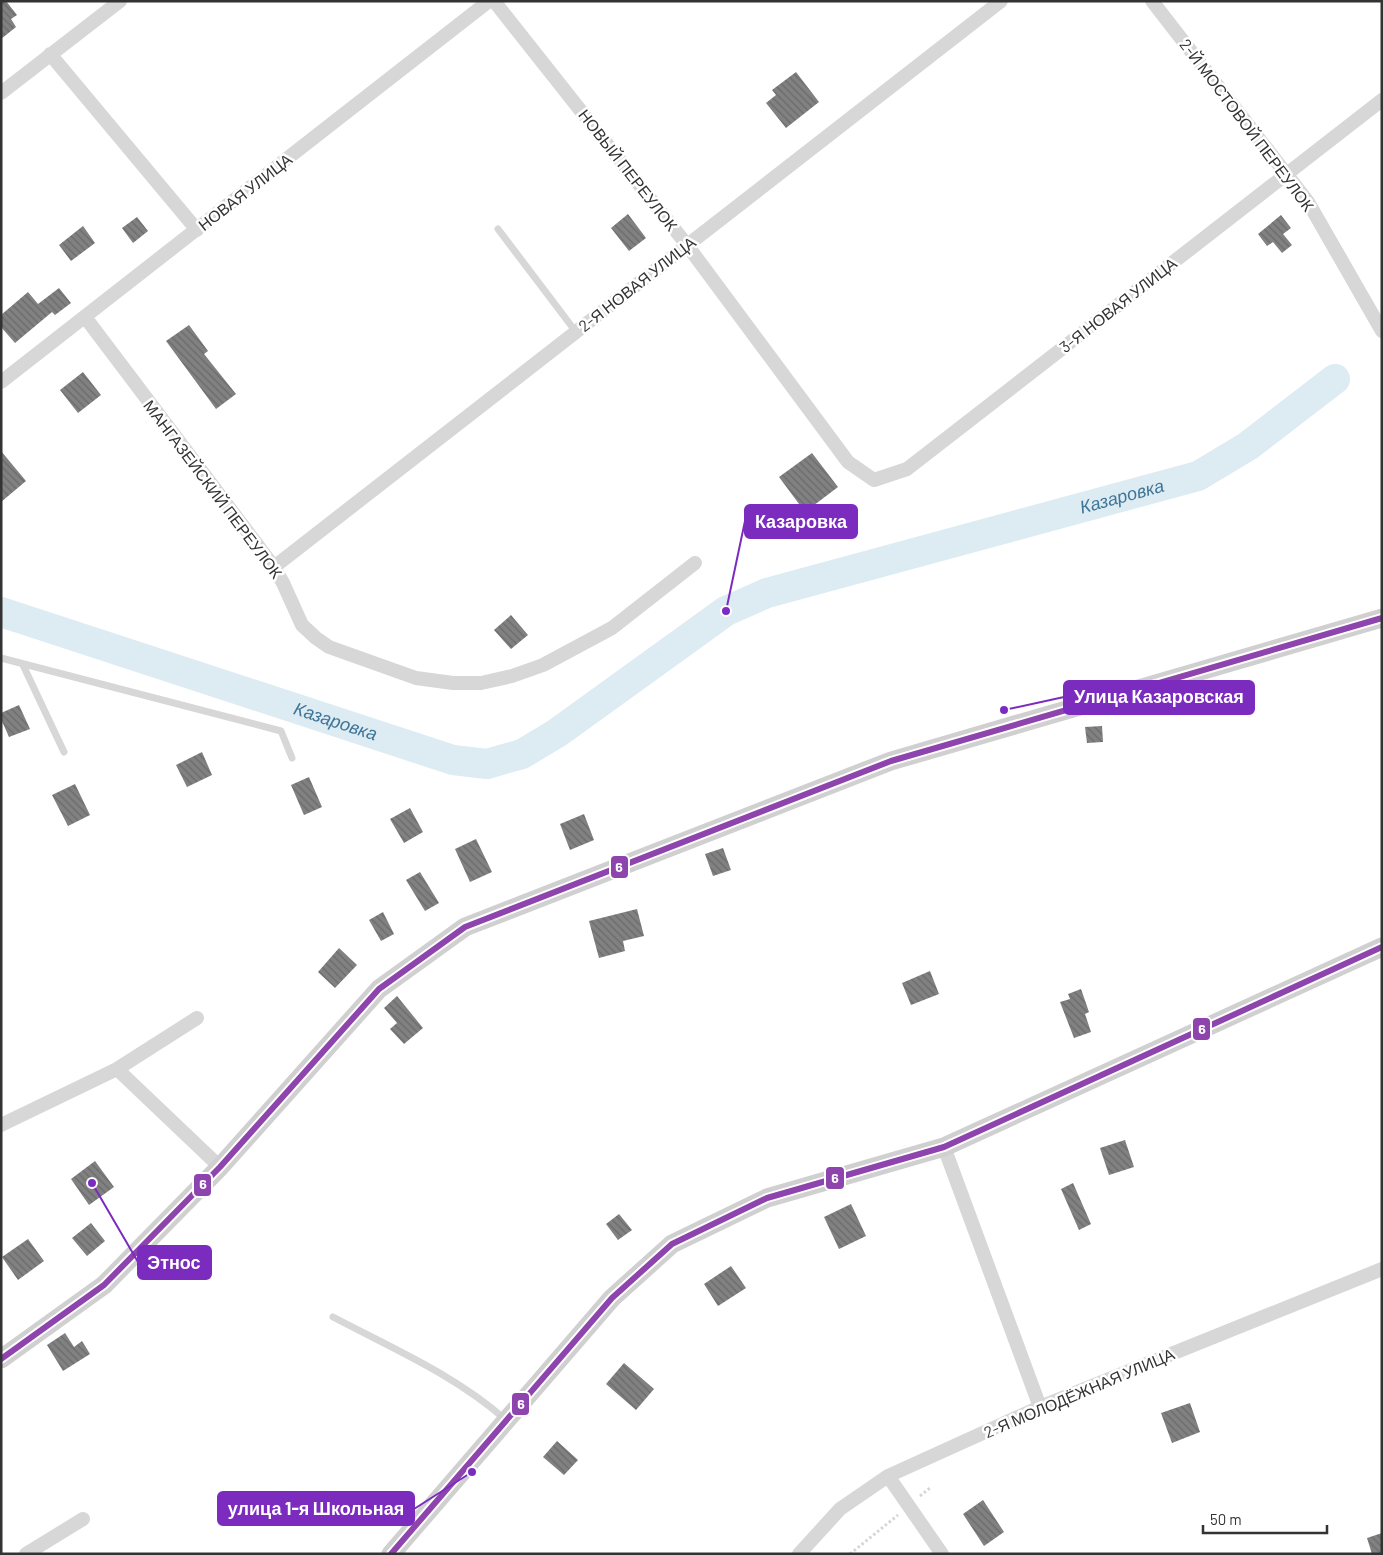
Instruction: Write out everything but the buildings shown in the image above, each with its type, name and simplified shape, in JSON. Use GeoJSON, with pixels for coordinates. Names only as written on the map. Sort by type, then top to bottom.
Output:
{"type":"FeatureCollection","features":[{"type":"Feature","properties":{"kind":"street"},"geometry":{"type":"LineString","coordinates":[[1,93],[120,1]]}},
{"type":"Feature","properties":{"kind":"street","name":"НОВАЯ УЛИЦА"},"geometry":{"type":"LineString","coordinates":[[1,382],[489,1]]}},
{"type":"Feature","properties":{"kind":"street","name":"НОВЫЙ ПЕРЕУЛОК"},"geometry":{"type":"LineString","coordinates":[[494,1],[687,245],[848,462]]}},
{"type":"Feature","properties":{"kind":"street","name":"2-Я НОВАЯ УЛИЦА"},"geometry":{"type":"LineString","coordinates":[[274,567],[1001,1]]}},
{"type":"Feature","properties":{"kind":"street","name":"2-Й МОСТОВОЙ ПЕРЕУЛОК"},"geometry":{"type":"LineString","coordinates":[[1152,1],[1308,202],[1382,331]]}},
{"type":"Feature","properties":{"kind":"street"},"geometry":{"type":"LineString","coordinates":[[50,54],[197,230]]}},
{"type":"Feature","properties":{"kind":"street","name":"3-Я НОВАЯ УЛИЦА"},"geometry":{"type":"LineString","coordinates":[[848,462],[874,480],[906,469],[1382,100]]}},
{"type":"Feature","properties":{"kind":"street","name":"МАНГАЗЕЙСКИЙ ПЕРЕУЛОК"},"geometry":{"type":"LineString","coordinates":[[85,317],[274,567],[302,625],[316,638],[329,646],[416,678],[481,683],[512,676],[542,665],[612,628],[695,563]]}},
{"type":"Feature","properties":{"kind":"street"},"geometry":{"type":"LineString","coordinates":[[1,1359],[104,1285],[220,1167],[379,990],[465,927],[891,761],[1382,618]]}},
{"type":"Feature","properties":{"kind":"street"},"geometry":{"type":"LineString","coordinates":[[391,1554],[612,1298],[672,1244],[767,1198],[944,1147],[1382,947]]}},
{"type":"Feature","properties":{"kind":"street"},"geometry":{"type":"LineString","coordinates":[[1,1125],[118,1069],[197,1018]]}},
{"type":"Feature","properties":{"kind":"street"},"geometry":{"type":"LineString","coordinates":[[118,1069],[220,1167]]}},
{"type":"Feature","properties":{"kind":"street"},"geometry":{"type":"LineString","coordinates":[[944,1147],[1040,1407]]}},
{"type":"Feature","properties":{"kind":"street","name":"2-Я МОЛОДЁЖНАЯ УЛИЦА"},"geometry":{"type":"LineString","coordinates":[[799,1554],[840,1509],[888,1476],[1040,1407],[1382,1269]]}},
{"type":"Feature","properties":{"kind":"street"},"geometry":{"type":"LineString","coordinates":[[888,1476],[942,1554]]}},
{"type":"Feature","properties":{"kind":"street"},"geometry":{"type":"LineString","coordinates":[[26,1554],[83,1519]]}},
{"type":"Feature","properties":{"kind":"lane"},"geometry":{"type":"LineString","coordinates":[[498,229],[576,332]]}},
{"type":"Feature","properties":{"kind":"lane"},"geometry":{"type":"LineString","coordinates":[[1,658],[280,731],[292,758]]}},
{"type":"Feature","properties":{"kind":"lane"},"geometry":{"type":"LineString","coordinates":[[23,664],[64,752]]}},
{"type":"Feature","properties":{"kind":"lane"},"geometry":{"type":"LineString","coordinates":[[332,1317],[449,1378],[488,1404],[506,1420]]}},
{"type":"Feature","properties":{"kind":"path"},"geometry":{"type":"LineString","coordinates":[[850,1554],[930,1488]]}},
{"type":"Feature","properties":{"kind":"waterway","name":"Казаровка"},"geometry":{"type":"LineString","coordinates":[[1,612],[453,760],[487,764],[522,754],[557,733],[726,611],[767,593],[1198,476],[1248,446],[1335,379]]}},
{"type":"Feature","properties":{"kind":"transit line","name":"6"},"geometry":{"type":"LineString","coordinates":[[1,1359],[104,1285],[220,1167],[379,989],[465,927],[891,761],[1382,618]]}},
{"type":"Feature","properties":{"kind":"transit line","name":"6"},"geometry":{"type":"LineString","coordinates":[[391,1554],[612,1298],[672,1244],[767,1198],[944,1147],[1382,947]]}},
{"type":"Feature","properties":{"kind":"place","name":"Казаровка"},"geometry":{"type":"Point","coordinates":[726,611]}},
{"type":"Feature","properties":{"kind":"place","name":"Улица Казаровская"},"geometry":{"type":"Point","coordinates":[1004,710]}},
{"type":"Feature","properties":{"kind":"place","name":"Этнос"},"geometry":{"type":"Point","coordinates":[92,1183]}},
{"type":"Feature","properties":{"kind":"place","name":"улица 1-я Школьная"},"geometry":{"type":"Point","coordinates":[472,1472]}}]}
